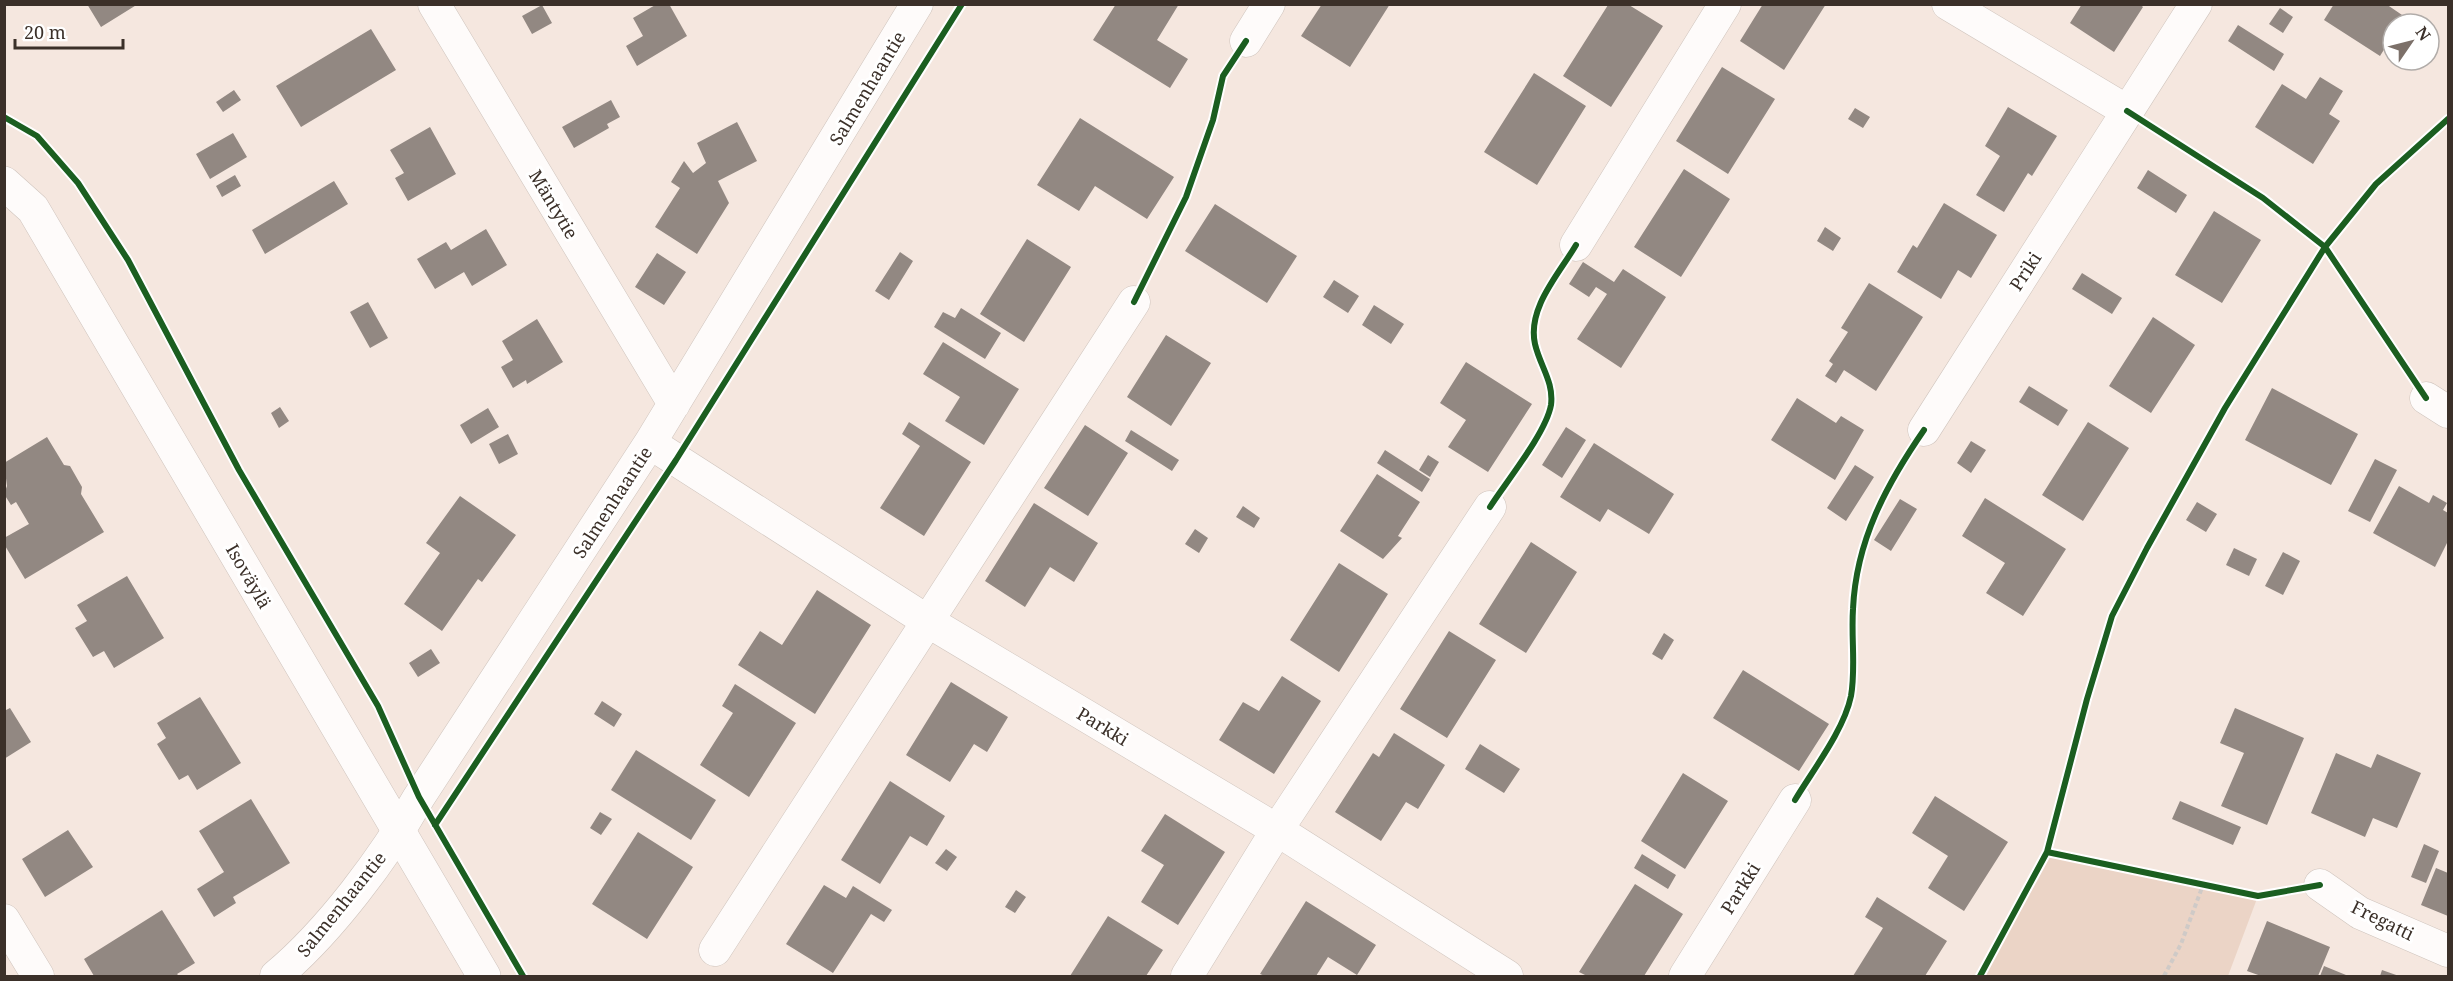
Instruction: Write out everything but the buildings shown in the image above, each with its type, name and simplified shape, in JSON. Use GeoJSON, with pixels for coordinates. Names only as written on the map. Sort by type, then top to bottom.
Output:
{"type":"FeatureCollection","features":[{"type":"Feature","properties":{"kind":"street","name":"Mäntytie"},"geometry":{"type":"LineString","coordinates":[[435,4],[674,404]]}},
{"type":"Feature","properties":{"kind":"street","name":"Salmenhaantie"},"geometry":{"type":"LineString","coordinates":[[276,976],[308,950],[399,833],[419,797],[650,443],[917,4]]}},
{"type":"Feature","properties":{"kind":"street"},"geometry":{"type":"LineString","coordinates":[[1246,41],[1269,4]]}},
{"type":"Feature","properties":{"kind":"street"},"geometry":{"type":"LineString","coordinates":[[1576,245],[1725,4]]}},
{"type":"Feature","properties":{"kind":"street"},"geometry":{"type":"LineString","coordinates":[[1948,4],[2127,111]]}},
{"type":"Feature","properties":{"kind":"street","name":"Priki"},"geometry":{"type":"LineString","coordinates":[[1924,430],[2196,4]]}},
{"type":"Feature","properties":{"kind":"street","name":"Isoväylä"},"geometry":{"type":"LineString","coordinates":[[4,183],[33,209],[484,976]]}},
{"type":"Feature","properties":{"kind":"street"},"geometry":{"type":"LineString","coordinates":[[716,950],[1134,302]]}},
{"type":"Feature","properties":{"kind":"street","name":"Parkki"},"geometry":{"type":"LineString","coordinates":[[650,443],[929,622],[1277,830],[1507,976]]}},
{"type":"Feature","properties":{"kind":"street"},"geometry":{"type":"LineString","coordinates":[[1187,976],[1277,830],[1490,507]]}},
{"type":"Feature","properties":{"kind":"street","name":"Parkki"},"geometry":{"type":"LineString","coordinates":[[1685,976],[1795,800]]}},
{"type":"Feature","properties":{"kind":"street","name":"Fregatti"},"geometry":{"type":"LineString","coordinates":[[2320,885],[2360,913],[2448,951]]}},
{"type":"Feature","properties":{"kind":"street"},"geometry":{"type":"LineString","coordinates":[[4,920],[38,976]]}},
{"type":"Feature","properties":{"kind":"path"},"geometry":{"type":"LineString","coordinates":[[2193,883],[2214,887]]}},
{"type":"Feature","properties":{"kind":"path"},"geometry":{"type":"LineString","coordinates":[[2164,976],[2181,944],[2203,885]]}},
{"type":"Feature","properties":{"kind":"shaded area"},"geometry":{"type":"Polygon","coordinates":[[[2047,852],[2258,896],[2228,976],[1980,976],[2047,852]]]}},
{"type":"Feature","properties":{"kind":"cycle path"},"geometry":{"type":"LineString","coordinates":[[435,825],[676,460],[962,4]]}},
{"type":"Feature","properties":{"kind":"cycle path"},"geometry":{"type":"LineString","coordinates":[[1134,302],[1186,197],[1213,120],[1223,76],[1246,41]]}},
{"type":"Feature","properties":{"kind":"cycle path"},"geometry":{"type":"LineString","coordinates":[[2127,111],[2263,198],[2325,247],[2426,398]]}},
{"type":"Feature","properties":{"kind":"cycle path"},"geometry":{"type":"LineString","coordinates":[[4,117],[37,136],[78,183],[128,260],[239,470],[378,706],[419,797],[523,976]]}},
{"type":"Feature","properties":{"kind":"cycle path"},"geometry":{"type":"LineString","coordinates":[[1980,976],[2047,852],[2087,699],[2112,616],[2147,548],[2225,408],[2325,247],[2376,184],[2448,119]]}},
{"type":"Feature","properties":{"kind":"cycle path"},"geometry":{"type":"LineString","coordinates":[[1490,507],[1534,443],[1548,416],[1551,397],[1549,381],[1535,344],[1536,317],[1546,292],[1576,245]]}},
{"type":"Feature","properties":{"kind":"cycle path"},"geometry":{"type":"LineString","coordinates":[[1795,800],[1827,750],[1847,709],[1852,685],[1853,609],[1860,560],[1875,515],[1897,472],[1924,430]]}},
{"type":"Feature","properties":{"kind":"cycle path"},"geometry":{"type":"LineString","coordinates":[[2047,852],[2258,896],[2320,885]]}}]}
